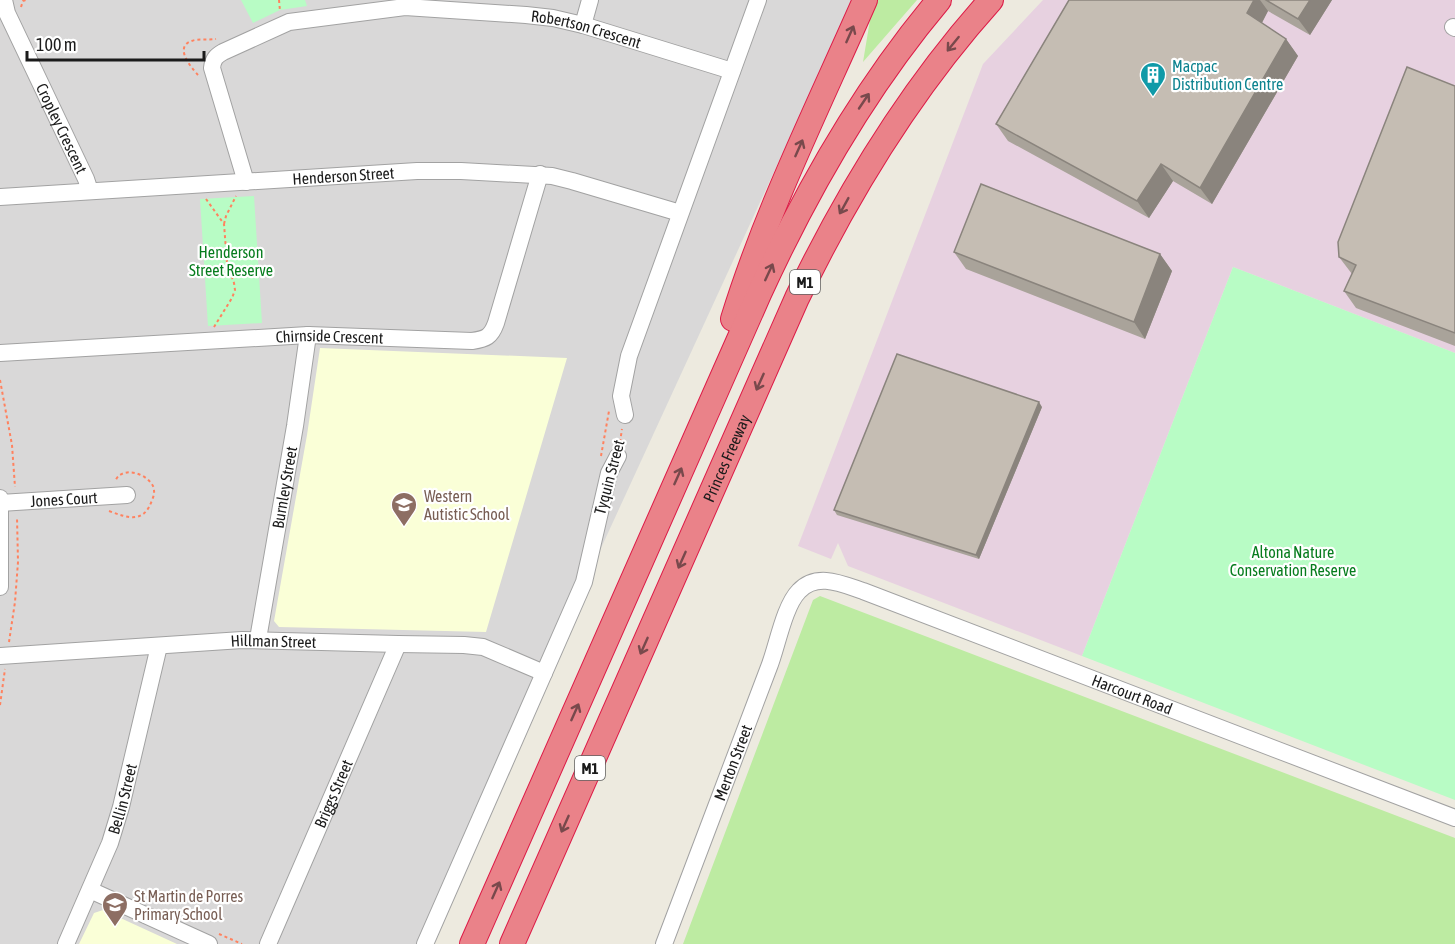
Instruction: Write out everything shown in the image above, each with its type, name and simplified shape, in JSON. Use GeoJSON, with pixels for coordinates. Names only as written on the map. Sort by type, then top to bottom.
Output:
{"type":"FeatureCollection","features":[{"type":"Feature","properties":{"kind":"highway"},"geometry":{"type":"LineString","coordinates":[[703,421],[743,289],[773,207],[865,0]]}},
{"type":"Feature","properties":{"kind":"highway","name":"M1"},"geometry":{"type":"LineString","coordinates":[[472,944],[780,249],[835,147],[873,87],[939,0]]}},
{"type":"Feature","properties":{"kind":"highway","name":"Princes Freeway"},"geometry":{"type":"LineString","coordinates":[[512,944],[797,298],[828,235],[863,173],[902,113],[944,56],[991,0]]}},
{"type":"Feature","properties":{"kind":"street","name":"Cropley Crescent"},"geometry":{"type":"LineString","coordinates":[[4,0],[7,13],[90,191]]}},
{"type":"Feature","properties":{"kind":"street"},"geometry":{"type":"LineString","coordinates":[[583,25],[590,0]]}},
{"type":"Feature","properties":{"kind":"street"},"geometry":{"type":"LineString","coordinates":[[625,415],[621,396],[629,356],[758,0]]}},
{"type":"Feature","properties":{"kind":"street","name":"Robertson Crescent"},"geometry":{"type":"LineString","coordinates":[[241,188],[212,68],[213,62],[216,56],[223,52],[289,22],[405,7],[526,15],[583,25],[732,71]]}},
{"type":"Feature","properties":{"kind":"street","name":"Henderson Street"},"geometry":{"type":"LineString","coordinates":[[0,197],[198,186],[241,188],[437,170],[540,174],[572,181],[680,213]]}},
{"type":"Feature","properties":{"kind":"street","name":"Chirnside Crescent"},"geometry":{"type":"LineString","coordinates":[[0,353],[308,335],[472,341],[487,338],[493,332],[496,323],[540,174]]}},
{"type":"Feature","properties":{"kind":"street","name":"Burnley Street"},"geometry":{"type":"LineString","coordinates":[[258,639],[295,426],[308,335]]}},
{"type":"Feature","properties":{"kind":"street","name":"Tyquin Street"},"geometry":{"type":"LineString","coordinates":[[425,944],[584,582],[609,473],[618,456]]}},
{"type":"Feature","properties":{"kind":"street","name":"Jones Court"},"geometry":{"type":"LineString","coordinates":[[0,503],[127,495]]}},
{"type":"Feature","properties":{"kind":"street"},"geometry":{"type":"LineString","coordinates":[[0,498],[0,587]]}},
{"type":"Feature","properties":{"kind":"street","name":"Harcourt Road"},"geometry":{"type":"LineString","coordinates":[[807,585],[819,581],[832,581],[863,591],[1455,818]]}},
{"type":"Feature","properties":{"kind":"street","name":"Merton Street"},"geometry":{"type":"LineString","coordinates":[[664,944],[768,671],[791,602],[807,585]]}},
{"type":"Feature","properties":{"kind":"street","name":"Hillman Street"},"geometry":{"type":"LineString","coordinates":[[0,656],[258,639],[464,645],[483,647],[544,673]]}},
{"type":"Feature","properties":{"kind":"street","name":"Briggs Street"},"geometry":{"type":"LineString","coordinates":[[268,944],[398,644]]}},
{"type":"Feature","properties":{"kind":"street","name":"Bellin Street"},"geometry":{"type":"LineString","coordinates":[[66,944],[104,860],[115,829],[159,646]]}},
{"type":"Feature","properties":{"kind":"street"},"geometry":{"type":"LineString","coordinates":[[90,890],[209,944]]}},
{"type":"Feature","properties":{"kind":"path"},"geometry":{"type":"LineString","coordinates":[[279,0],[280,11]]}},
{"type":"Feature","properties":{"kind":"path"},"geometry":{"type":"LineString","coordinates":[[214,328],[235,290],[227,263],[224,224],[241,188]]}},
{"type":"Feature","properties":{"kind":"path"},"geometry":{"type":"LineString","coordinates":[[204,196],[224,224]]}},
{"type":"Feature","properties":{"kind":"path"},"geometry":{"type":"LineString","coordinates":[[601,457],[610,403]]}},
{"type":"Feature","properties":{"kind":"path","name":"Tyquin Street"},"geometry":{"type":"LineString","coordinates":[[618,456],[625,415]]}},
{"type":"Feature","properties":{"kind":"shaded area"},"geometry":{"type":"Polygon","coordinates":[[[0,0],[853,0],[419,944],[0,944],[0,0]]]}},
{"type":"Feature","properties":{"kind":"shaded area"},"geometry":{"type":"Polygon","coordinates":[[[1043,0],[1455,0],[1455,353],[1233,267],[1082,656],[848,566],[838,543],[831,559],[798,546],[983,64],[1043,0]]]}},
{"type":"Feature","properties":{"kind":"shaded area","name":"Western Autistic School"},"geometry":{"type":"Polygon","coordinates":[[[320,348],[567,358],[486,632],[279,627],[274,621],[320,348]]]}},
{"type":"Feature","properties":{"kind":"shaded area","name":"St Martin de Porres Primary School"},"geometry":{"type":"Polygon","coordinates":[[[103,910],[177,944],[79,944],[94,913],[103,910]]]}},
{"type":"Feature","properties":{"kind":"green space"},"geometry":{"type":"Polygon","coordinates":[[[241,0],[305,0],[307,6],[280,10],[253,23],[241,0]]]}},
{"type":"Feature","properties":{"kind":"green space"},"geometry":{"type":"Polygon","coordinates":[[[877,0],[917,0],[863,62],[871,14],[877,0]]]}},
{"type":"Feature","properties":{"kind":"green space","name":"Henderson Street Reserve"},"geometry":{"type":"Polygon","coordinates":[[[254,196],[262,323],[208,326],[200,199],[254,196]]]}},
{"type":"Feature","properties":{"kind":"green space","name":"Altona Nature Conservation Reserve"},"geometry":{"type":"Polygon","coordinates":[[[1233,267],[1455,353],[1455,800],[1082,656],[1233,267]]]}},
{"type":"Feature","properties":{"kind":"green space"},"geometry":{"type":"Polygon","coordinates":[[[820,596],[1455,838],[1455,944],[683,944],[813,600],[820,596]]]}},
{"type":"Feature","properties":{"kind":"building","name":"Macpac Distribution Centre"},"geometry":{"type":"Polygon","coordinates":[[[1069,0],[1254,0],[1247,13],[1286,39],[1200,188],[1161,164],[1137,201],[996,124],[1069,0]]]}},
{"type":"Feature","properties":{"kind":"building"},"geometry":{"type":"Polygon","coordinates":[[[1266,0],[1310,0],[1298,19],[1266,0]]]}},
{"type":"Feature","properties":{"kind":"building"},"geometry":{"type":"Polygon","coordinates":[[[1407,67],[1455,86],[1455,333],[1344,291],[1356,265],[1339,257],[1338,242],[1407,67]]]}},
{"type":"Feature","properties":{"kind":"building"},"geometry":{"type":"Polygon","coordinates":[[[981,184],[1160,254],[1134,322],[954,252],[981,184]]]}},
{"type":"Feature","properties":{"kind":"building"},"geometry":{"type":"Polygon","coordinates":[[[897,354],[1039,402],[976,555],[834,510],[897,354]]]}},
{"type":"Feature","properties":{"kind":"place","name":"Macpac Distribution Centre"},"geometry":{"type":"Point","coordinates":[1153,98]}},
{"type":"Feature","properties":{"kind":"place","name":"Western Autistic School"},"geometry":{"type":"Point","coordinates":[404,528]}},
{"type":"Feature","properties":{"kind":"place","name":"St Martin de Porres Primary School"},"geometry":{"type":"Point","coordinates":[115,928]}}]}
